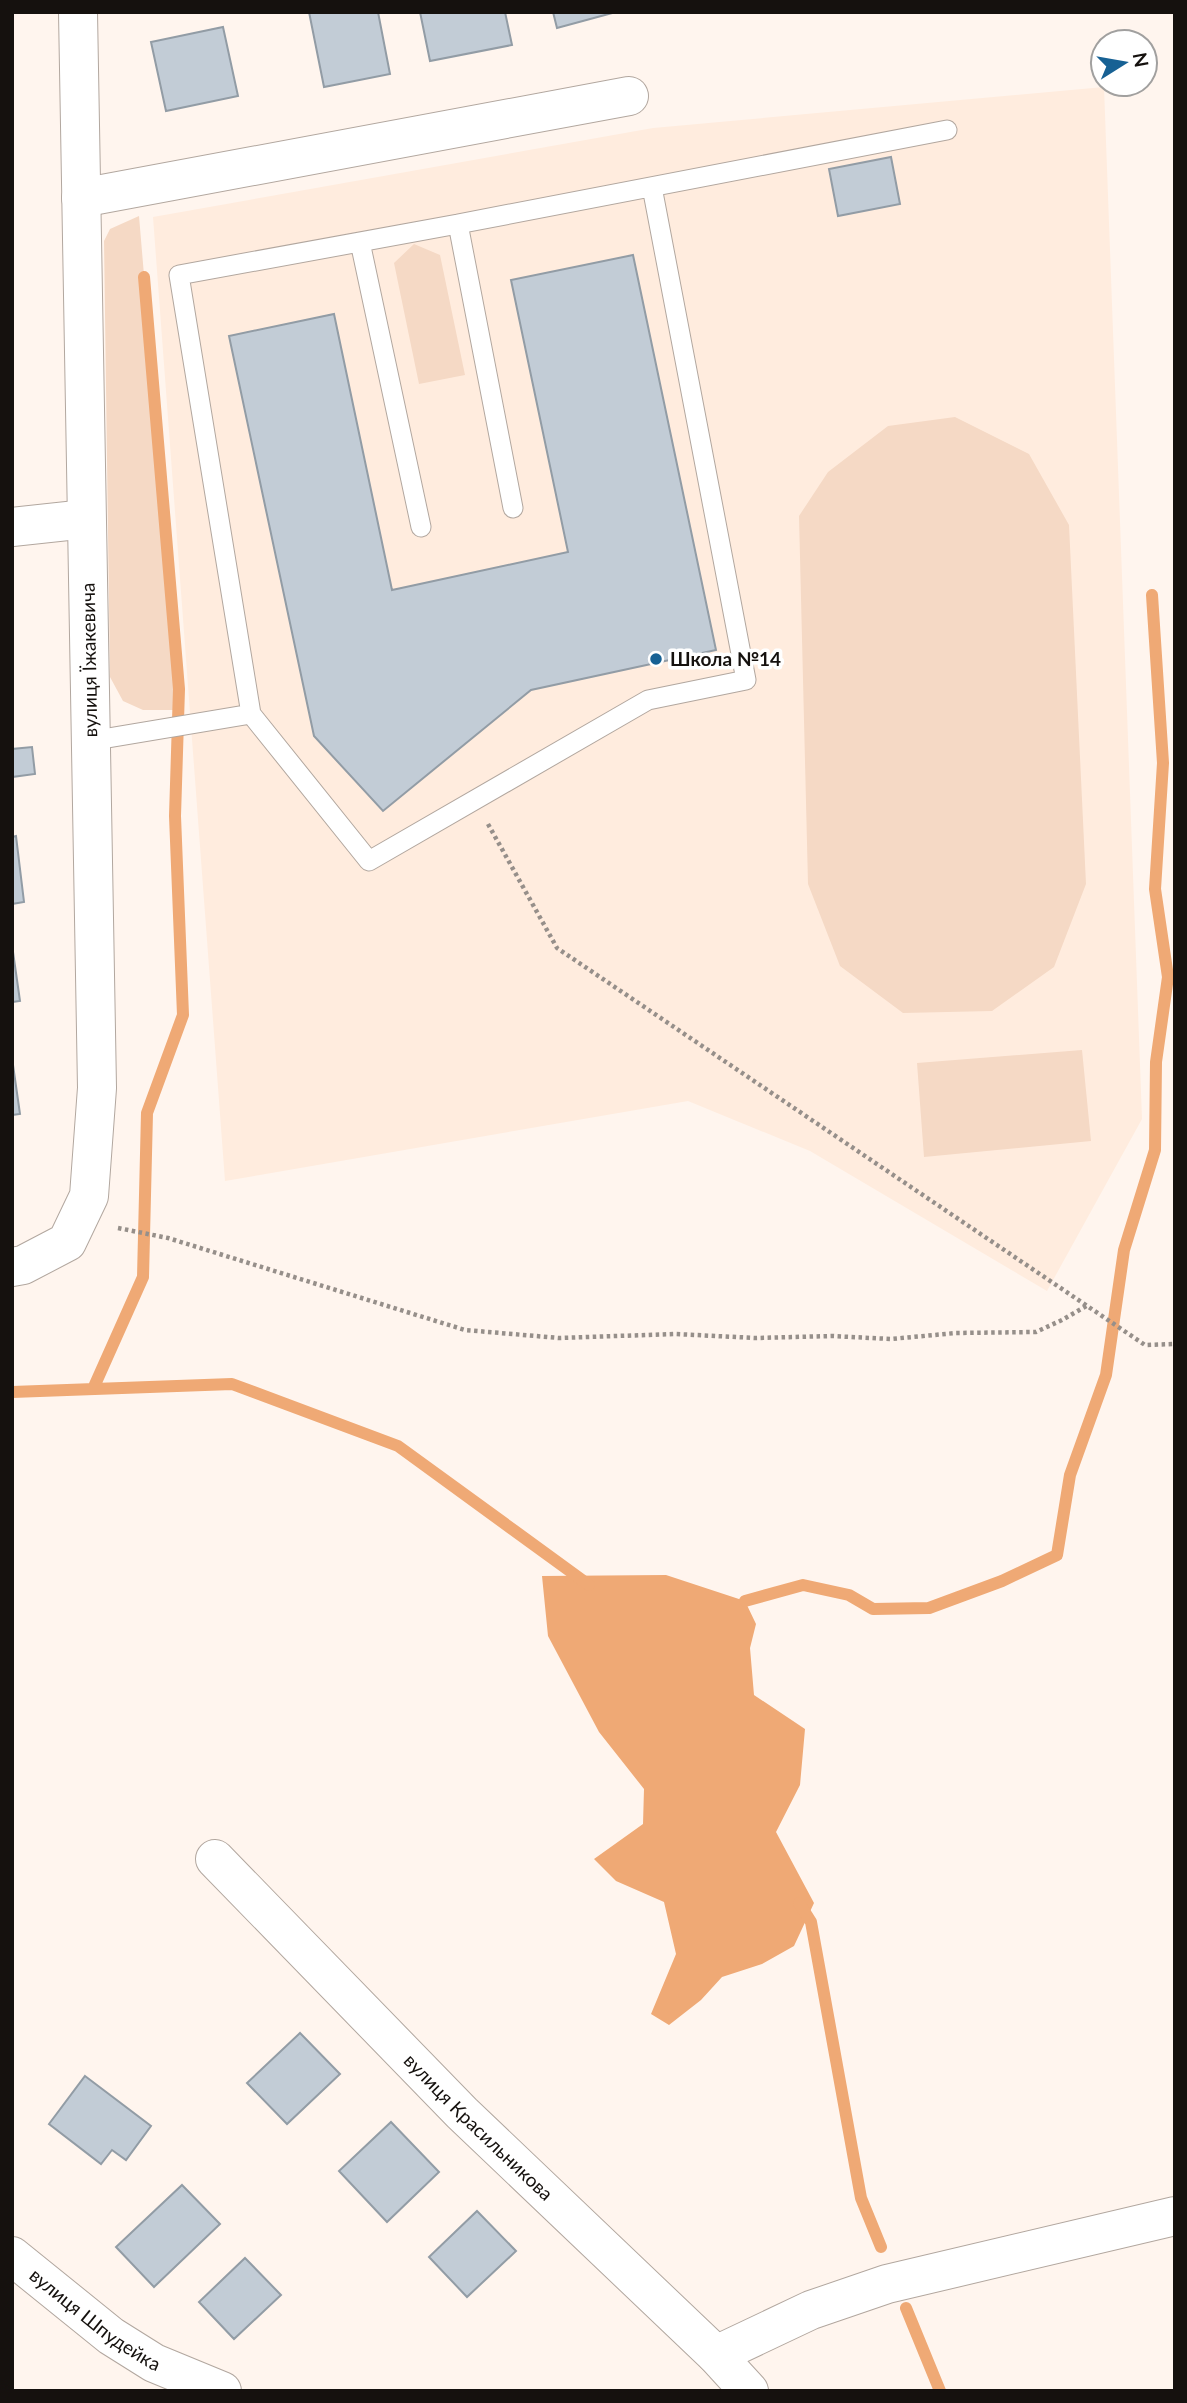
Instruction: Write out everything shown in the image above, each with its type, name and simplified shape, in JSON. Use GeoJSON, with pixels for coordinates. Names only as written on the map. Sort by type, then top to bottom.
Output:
{"type":"FeatureCollection","features":[{"type":"Feature","properties":{"kind":"street","name":"вулиця Їжакевича"},"geometry":{"type":"LineString","coordinates":[[67,1242],[89,1196],[97,1088],[78,12]]}},
{"type":"Feature","properties":{"kind":"street"},"geometry":{"type":"LineString","coordinates":[[81,198],[629,96]]}},
{"type":"Feature","properties":{"kind":"street"},"geometry":{"type":"LineString","coordinates":[[12,527],[86,519]]}},
{"type":"Feature","properties":{"kind":"street"},"geometry":{"type":"LineString","coordinates":[[12,1267],[23,1265],[67,1242]]}},
{"type":"Feature","properties":{"kind":"street","name":"вулиця Красильникова"},"geometry":{"type":"LineString","coordinates":[[215,1858],[462,2113],[716,2356],[749,2391]]}},
{"type":"Feature","properties":{"kind":"street"},"geometry":{"type":"LineString","coordinates":[[716,2356],[811,2310],[887,2284],[1175,2216]]}},
{"type":"Feature","properties":{"kind":"street","name":"вулиця Шпудейка"},"geometry":{"type":"LineString","coordinates":[[12,2256],[111,2336],[153,2363],[222,2391]]}},
{"type":"Feature","properties":{"kind":"lane"},"geometry":{"type":"LineString","coordinates":[[652,187],[746,680],[648,700],[369,861],[251,714],[179,275],[947,130]]}},
{"type":"Feature","properties":{"kind":"lane"},"geometry":{"type":"LineString","coordinates":[[458,224],[513,508]]}},
{"type":"Feature","properties":{"kind":"lane"},"geometry":{"type":"LineString","coordinates":[[360,242],[421,527]]}},
{"type":"Feature","properties":{"kind":"lane"},"geometry":{"type":"LineString","coordinates":[[90,741],[251,714]]}},
{"type":"Feature","properties":{"kind":"path"},"geometry":{"type":"LineString","coordinates":[[475,800],[557,948],[1145,1345],[1175,1344]]}},
{"type":"Feature","properties":{"kind":"path"},"geometry":{"type":"LineString","coordinates":[[67,1242],[111,1227],[144,1233],[465,1329],[559,1338],[675,1334],[756,1338],[832,1336],[891,1339],[956,1333],[1036,1332],[1089,1306]]}},
{"type":"Feature","properties":{"kind":"shaded area","name":"Школа №14"},"geometry":{"type":"Polygon","coordinates":[[[1089,88],[1089,98],[1104,98],[1142,1119],[1047,1291],[810,1151],[688,1101],[225,1181],[153,217],[653,128],[1089,88]]]}},
{"type":"Feature","properties":{"kind":"shaded area"},"geometry":{"type":"Polygon","coordinates":[[[139,216],[182,710],[143,710],[123,701],[110,677],[104,241],[110,229],[139,216]]]}},
{"type":"Feature","properties":{"kind":"shaded area"},"geometry":{"type":"Polygon","coordinates":[[[414,244],[440,255],[465,375],[419,384],[394,263],[414,244]]]}},
{"type":"Feature","properties":{"kind":"shaded area"},"geometry":{"type":"Polygon","coordinates":[[[955,417],[1029,454],[1069,525],[1086,884],[1054,967],[992,1011],[903,1013],[840,966],[808,884],[799,516],[828,472],[888,426],[955,417]]]}},
{"type":"Feature","properties":{"kind":"shaded area"},"geometry":{"type":"Polygon","coordinates":[[[1082,1050],[1091,1141],[924,1157],[917,1063],[1082,1050]]]}},
{"type":"Feature","properties":{"kind":"shaded area"},"geometry":{"type":"Polygon","coordinates":[[[666,1575],[745,1601],[756,1624],[750,1648],[754,1695],[805,1729],[800,1785],[776,1832],[814,1903],[794,1946],[762,1964],[722,1977],[701,2000],[669,2025],[651,2014],[676,1954],[664,1902],[616,1881],[594,1859],[643,1824],[644,1789],[599,1732],[548,1636],[542,1576],[666,1575]]]}},
{"type":"Feature","properties":{"kind":"building"},"geometry":{"type":"Polygon","coordinates":[[[309,12],[378,12],[390,74],[324,87],[309,12]]]}},
{"type":"Feature","properties":{"kind":"building"},"geometry":{"type":"Polygon","coordinates":[[[420,12],[505,12],[512,45],[430,61],[420,12]]]}},
{"type":"Feature","properties":{"kind":"building"},"geometry":{"type":"Polygon","coordinates":[[[553,12],[616,12],[557,28],[553,12]]]}},
{"type":"Feature","properties":{"kind":"building"},"geometry":{"type":"Polygon","coordinates":[[[223,27],[238,96],[166,111],[151,42],[223,27]]]}},
{"type":"Feature","properties":{"kind":"building"},"geometry":{"type":"Polygon","coordinates":[[[891,157],[900,204],[838,216],[829,169],[891,157]]]}},
{"type":"Feature","properties":{"kind":"building"},"geometry":{"type":"Polygon","coordinates":[[[633,255],[716,650],[531,690],[383,811],[314,736],[229,336],[334,314],[392,590],[568,552],[511,280],[633,255]]]}},
{"type":"Feature","properties":{"kind":"building"},"geometry":{"type":"Polygon","coordinates":[[[32,747],[35,774],[12,777],[12,749],[32,747]]]}},
{"type":"Feature","properties":{"kind":"building"},"geometry":{"type":"Polygon","coordinates":[[[16,836],[24,902],[12,904],[12,837],[16,836]]]}},
{"type":"Feature","properties":{"kind":"building"},"geometry":{"type":"Polygon","coordinates":[[[12,945],[20,1001],[12,1002],[12,945]]]}},
{"type":"Feature","properties":{"kind":"building"},"geometry":{"type":"Polygon","coordinates":[[[12,1058],[20,1114],[12,1115],[12,1058]]]}},
{"type":"Feature","properties":{"kind":"building"},"geometry":{"type":"Polygon","coordinates":[[[300,2033],[340,2074],[287,2124],[247,2083],[300,2033]]]}},
{"type":"Feature","properties":{"kind":"building"},"geometry":{"type":"Polygon","coordinates":[[[85,2076],[151,2126],[126,2160],[112,2150],[101,2164],[49,2124],[85,2076]]]}},
{"type":"Feature","properties":{"kind":"building"},"geometry":{"type":"Polygon","coordinates":[[[391,2122],[439,2172],[387,2222],[339,2171],[391,2122]]]}},
{"type":"Feature","properties":{"kind":"building"},"geometry":{"type":"Polygon","coordinates":[[[182,2185],[220,2224],[154,2287],[116,2247],[182,2185]]]}},
{"type":"Feature","properties":{"kind":"building"},"geometry":{"type":"Polygon","coordinates":[[[477,2211],[516,2251],[467,2297],[429,2257],[477,2211]]]}},
{"type":"Feature","properties":{"kind":"building"},"geometry":{"type":"Polygon","coordinates":[[[245,2258],[281,2295],[234,2339],[199,2302],[245,2258]]]}},
{"type":"Feature","properties":{"kind":"waterway"},"geometry":{"type":"LineString","coordinates":[[93,1389],[143,1277],[147,1113],[183,1015],[175,816],[179,689],[144,277]]}},
{"type":"Feature","properties":{"kind":"waterway"},"geometry":{"type":"LineString","coordinates":[[745,1601],[803,1585],[849,1595],[873,1609],[929,1608],[1002,1581],[1057,1555],[1070,1475],[1106,1375],[1124,1250],[1155,1150],[1156,1062],[1168,977],[1155,889],[1163,763],[1152,595]]}},
{"type":"Feature","properties":{"kind":"waterway"},"geometry":{"type":"LineString","coordinates":[[12,1392],[232,1384],[398,1446],[589,1585]]}},
{"type":"Feature","properties":{"kind":"waterway"},"geometry":{"type":"LineString","coordinates":[[799,1903],[811,1922],[861,2198],[881,2247]]}},
{"type":"Feature","properties":{"kind":"waterway"},"geometry":{"type":"LineString","coordinates":[[906,2308],[940,2391]]}},
{"type":"Feature","properties":{"kind":"place","name":"Школа №14"},"geometry":{"type":"Point","coordinates":[656,659]}}]}
